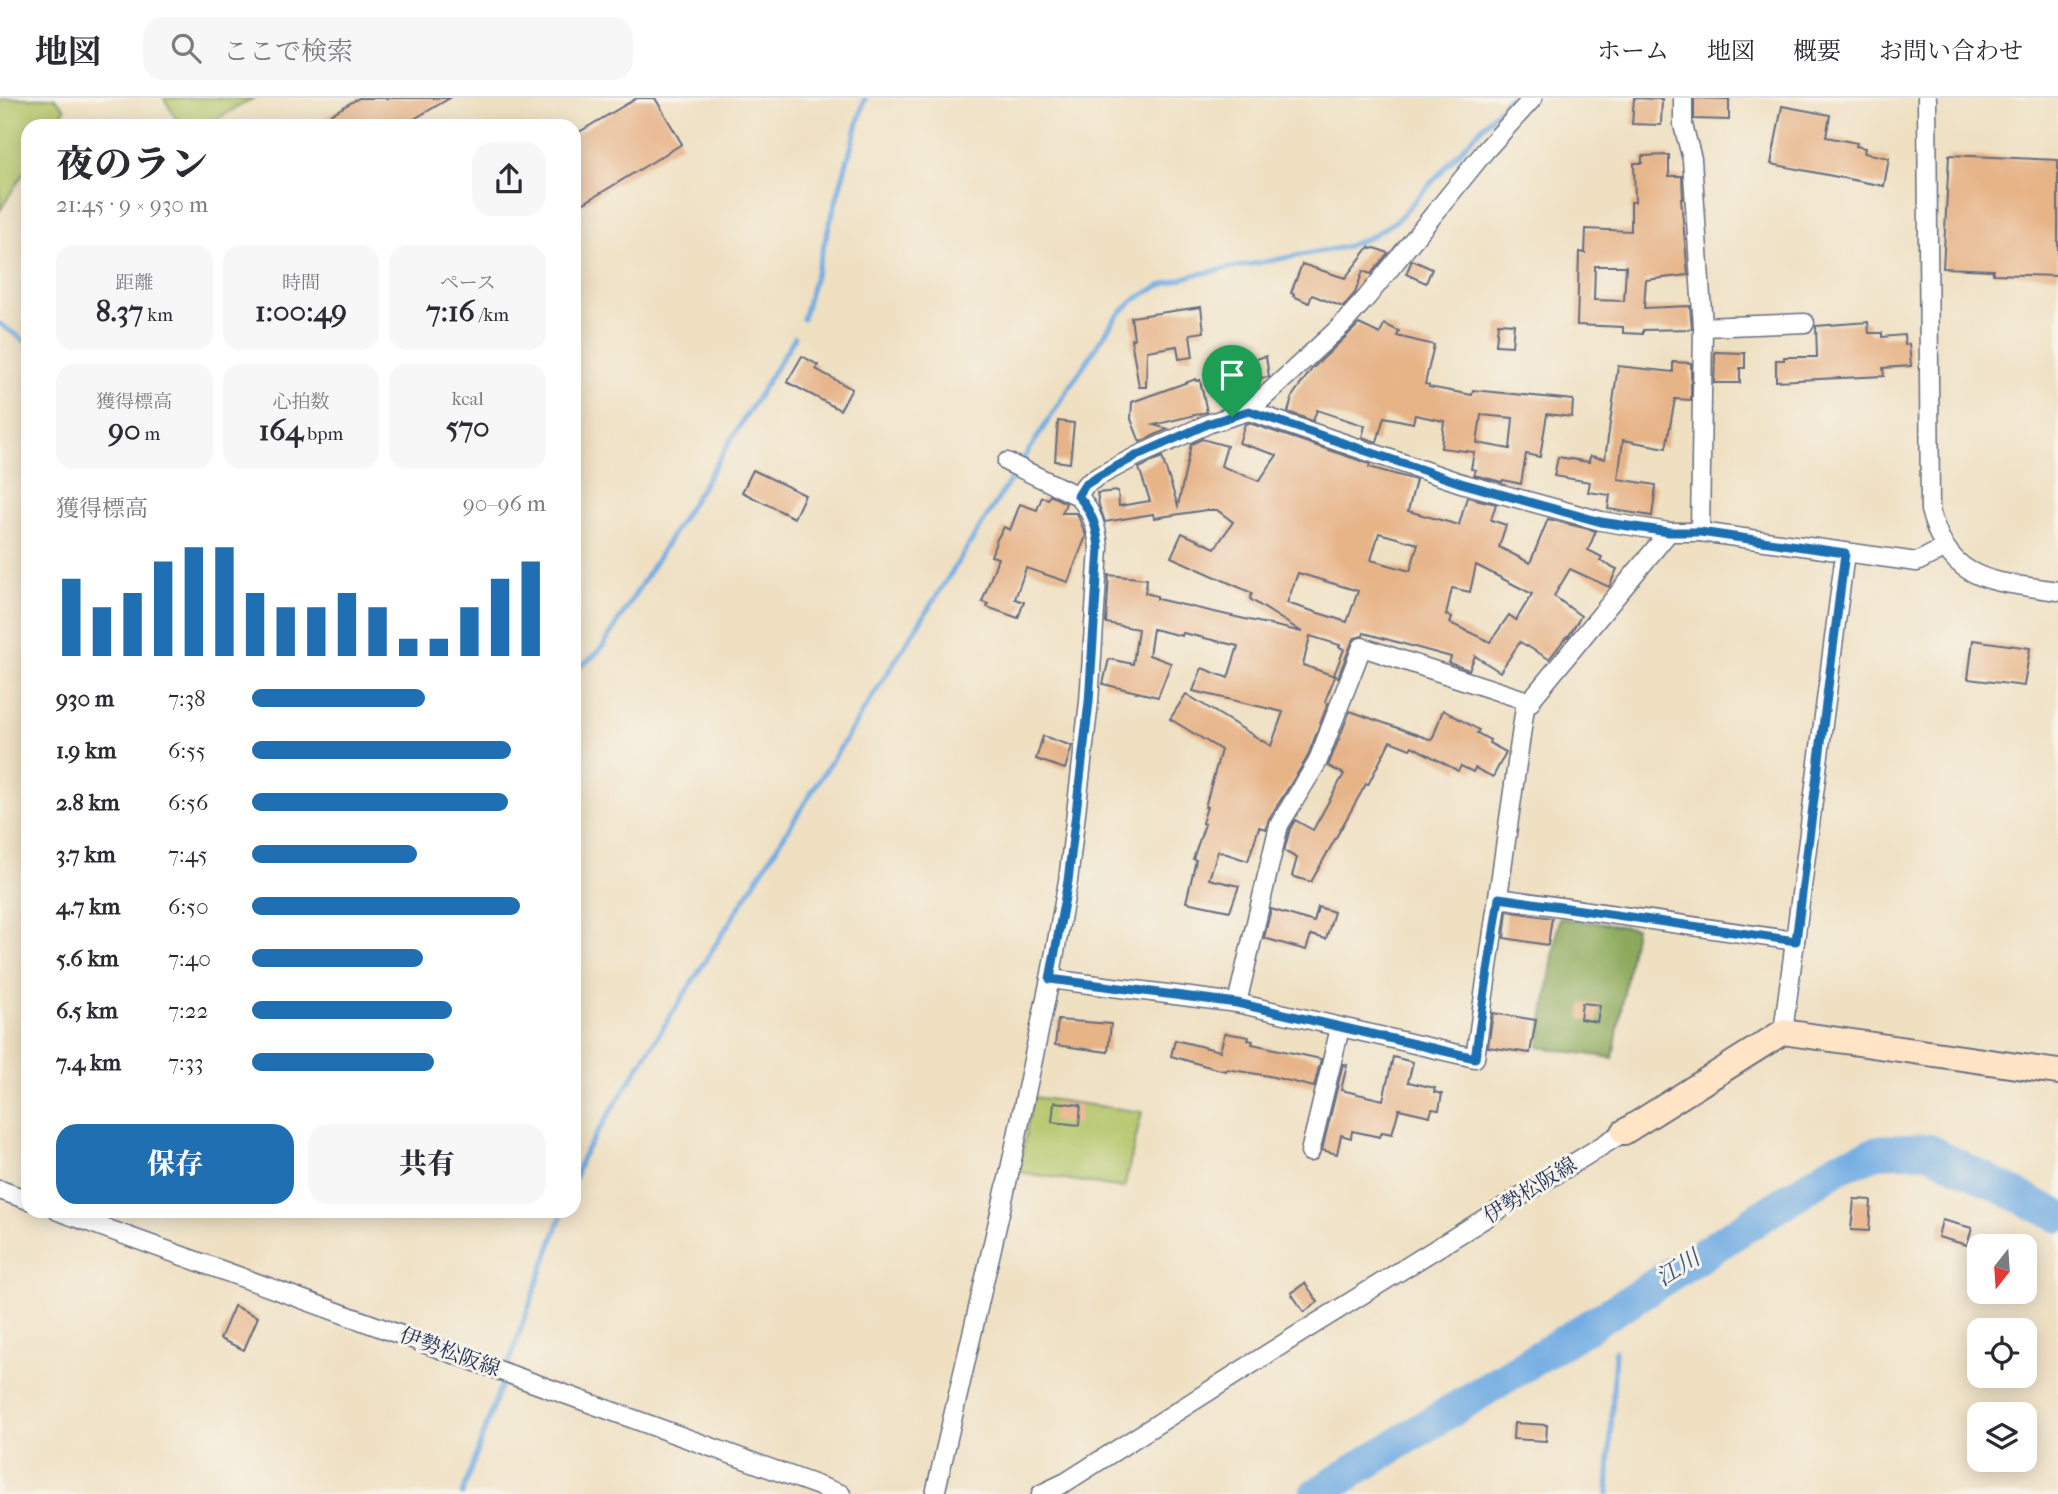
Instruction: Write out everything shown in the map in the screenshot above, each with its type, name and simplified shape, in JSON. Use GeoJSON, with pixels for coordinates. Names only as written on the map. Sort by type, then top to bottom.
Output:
{"type":"FeatureCollection","features":[{"type":"Feature","properties":{"kind":"street"},"geometry":{"type":"LineString","coordinates":[[1078,496],[1085,485],[1136,456],[1210,423],[1249,411],[1342,325],[1485,151],[1533,98]]}},
{"type":"Feature","properties":{"kind":"street"},"geometry":{"type":"LineString","coordinates":[[1684,98],[1683,125],[1692,159],[1703,327],[1700,532]]}},
{"type":"Feature","properties":{"kind":"street"},"geometry":{"type":"LineString","coordinates":[[1927,98],[1930,510],[1935,529],[1944,548],[1968,571],[1984,578],[2058,591]]}},
{"type":"Feature","properties":{"kind":"street"},"geometry":{"type":"LineString","coordinates":[[1703,327],[1805,323]]}},
{"type":"Feature","properties":{"kind":"street"},"geometry":{"type":"LineString","coordinates":[[1249,411],[1461,483],[1601,522],[1669,532],[1700,532],[1917,562],[1944,548]]}},
{"type":"Feature","properties":{"kind":"street"},"geometry":{"type":"LineString","coordinates":[[936,1494],[1009,1174],[1050,979],[1068,881],[1089,702],[1098,532],[1086,505],[1078,496],[1015,466]]}},
{"type":"Feature","properties":{"kind":"street"},"geometry":{"type":"LineString","coordinates":[[1050,979],[1237,1003],[1475,1058],[1525,707],[1669,532]]}},
{"type":"Feature","properties":{"kind":"street"},"geometry":{"type":"LineString","coordinates":[[1845,553],[1783,1032],[2058,1072]]}},
{"type":"Feature","properties":{"kind":"street"},"geometry":{"type":"LineString","coordinates":[[1237,1003],[1279,825],[1317,763],[1362,648],[1531,702]]}},
{"type":"Feature","properties":{"kind":"street"},"geometry":{"type":"LineString","coordinates":[[1499,898],[1796,941]]}},
{"type":"Feature","properties":{"kind":"street"},"geometry":{"type":"LineString","coordinates":[[1310,1152],[1340,1028]]}},
{"type":"Feature","properties":{"kind":"street","name":"伊勢松阪線"},"geometry":{"type":"LineString","coordinates":[[1041,1494],[1066,1482],[1783,1032]]}},
{"type":"Feature","properties":{"kind":"street"},"geometry":{"type":"LineString","coordinates":[[0,1190],[21,1198]]}},
{"type":"Feature","properties":{"kind":"street","name":"伊勢松阪線"},"geometry":{"type":"LineString","coordinates":[[77,1218],[842,1494]]}},
{"type":"Feature","properties":{"kind":"green space"},"geometry":{"type":"Polygon","coordinates":[[[2,98],[55,98],[65,109],[59,119],[21,119],[21,177],[0,210],[2,98]]]}},
{"type":"Feature","properties":{"kind":"green space"},"geometry":{"type":"Polygon","coordinates":[[[164,98],[254,98],[216,119],[176,119],[164,98]]]}},
{"type":"Feature","properties":{"kind":"green space"},"geometry":{"type":"Polygon","coordinates":[[[1559,918],[1635,928],[1613,1058],[1539,1047],[1559,918]]]}},
{"type":"Feature","properties":{"kind":"green space"},"geometry":{"type":"Polygon","coordinates":[[[1033,1097],[1142,1112],[1124,1188],[1018,1172],[1033,1097]]]}},
{"type":"Feature","properties":{"kind":"building"},"geometry":{"type":"Polygon","coordinates":[[[359,98],[450,98],[414,119],[323,119],[359,98]]]}},
{"type":"Feature","properties":{"kind":"building"},"geometry":{"type":"Polygon","coordinates":[[[637,98],[655,98],[682,144],[581,205],[581,131],[637,98]]]}},
{"type":"Feature","properties":{"kind":"building"},"geometry":{"type":"Polygon","coordinates":[[[1634,98],[1662,99],[1661,125],[1632,124],[1634,98]]]}},
{"type":"Feature","properties":{"kind":"building"},"geometry":{"type":"Polygon","coordinates":[[[1694,98],[1729,99],[1729,120],[1694,119],[1694,98]]]}},
{"type":"Feature","properties":{"kind":"building"},"geometry":{"type":"Polygon","coordinates":[[[1782,106],[1830,115],[1826,137],[1857,143],[1856,146],[1865,148],[1864,153],[1889,158],[1884,186],[1771,164],[1782,106]]]}},
{"type":"Feature","properties":{"kind":"building"},"geometry":{"type":"Polygon","coordinates":[[[1669,155],[1669,176],[1682,176],[1681,199],[1688,275],[1646,280],[1644,308],[1690,306],[1692,329],[1643,330],[1643,334],[1623,333],[1623,327],[1577,325],[1579,252],[1585,253],[1586,229],[1631,231],[1631,202],[1635,202],[1634,163],[1642,163],[1642,156],[1669,155]],[[1595,266],[1594,300],[1624,301],[1626,266],[1595,266]]]}},
{"type":"Feature","properties":{"kind":"building"},"geometry":{"type":"Polygon","coordinates":[[[1949,155],[2058,160],[2058,276],[1993,274],[1993,270],[1943,268],[1949,155]]]}},
{"type":"Feature","properties":{"kind":"building"},"geometry":{"type":"Polygon","coordinates":[[[1369,247],[1388,253],[1371,274],[1363,271],[1355,293],[1343,307],[1312,295],[1309,303],[1291,293],[1302,264],[1345,278],[1369,247]]]}},
{"type":"Feature","properties":{"kind":"building"},"geometry":{"type":"Polygon","coordinates":[[[1412,260],[1432,269],[1426,283],[1406,274],[1412,260]]]}},
{"type":"Feature","properties":{"kind":"building"},"geometry":{"type":"Polygon","coordinates":[[[1201,307],[1204,332],[1190,334],[1193,357],[1179,359],[1177,346],[1147,351],[1146,387],[1139,387],[1131,339],[1134,339],[1131,317],[1201,307]]]}},
{"type":"Feature","properties":{"kind":"building"},"geometry":{"type":"Polygon","coordinates":[[[1868,322],[1869,333],[1882,333],[1882,337],[1904,335],[1905,345],[1909,344],[1911,366],[1883,368],[1884,376],[1776,381],[1776,360],[1784,360],[1784,357],[1817,357],[1816,326],[1868,322]]]}},
{"type":"Feature","properties":{"kind":"building"},"geometry":{"type":"Polygon","coordinates":[[[1498,323],[1514,324],[1512,346],[1496,345],[1498,323]]]}},
{"type":"Feature","properties":{"kind":"building"},"geometry":{"type":"Polygon","coordinates":[[[1359,324],[1380,334],[1384,324],[1399,331],[1397,336],[1434,345],[1425,384],[1429,387],[1472,395],[1473,390],[1573,400],[1572,417],[1547,414],[1540,457],[1526,454],[1521,484],[1502,482],[1474,475],[1476,470],[1471,469],[1474,452],[1441,448],[1444,421],[1415,415],[1413,423],[1384,417],[1377,442],[1362,437],[1365,426],[1317,410],[1313,421],[1288,412],[1293,395],[1312,369],[1359,324]],[[1481,415],[1477,443],[1510,449],[1513,418],[1481,415]]]}},
{"type":"Feature","properties":{"kind":"building"},"geometry":{"type":"Polygon","coordinates":[[[1715,352],[1745,353],[1745,368],[1740,368],[1740,383],[1714,383],[1715,352]]]}},
{"type":"Feature","properties":{"kind":"building"},"geometry":{"type":"Polygon","coordinates":[[[802,356],[818,365],[816,369],[852,389],[840,410],[787,382],[802,356]]]}},
{"type":"Feature","properties":{"kind":"building"},"geometry":{"type":"Polygon","coordinates":[[[1266,356],[1269,377],[1234,381],[1233,366],[1266,356]]]}},
{"type":"Feature","properties":{"kind":"building"},"geometry":{"type":"Polygon","coordinates":[[[1673,362],[1691,363],[1691,400],[1675,399],[1666,448],[1623,440],[1618,479],[1656,485],[1652,516],[1608,509],[1610,495],[1588,492],[1590,482],[1554,476],[1558,457],[1589,462],[1590,456],[1605,459],[1618,366],[1673,372],[1673,362]]]}},
{"type":"Feature","properties":{"kind":"building"},"geometry":{"type":"Polygon","coordinates":[[[1196,379],[1200,380],[1207,412],[1154,425],[1168,429],[1140,442],[1131,419],[1132,402],[1196,379]]]}},
{"type":"Feature","properties":{"kind":"building"},"geometry":{"type":"Polygon","coordinates":[[[1058,421],[1074,423],[1070,463],[1055,461],[1058,421]]]}},
{"type":"Feature","properties":{"kind":"building"},"geometry":{"type":"Polygon","coordinates":[[[1249,423],[1370,464],[1369,467],[1416,480],[1408,511],[1459,525],[1467,497],[1496,504],[1491,520],[1506,525],[1499,547],[1530,563],[1548,519],[1596,531],[1588,550],[1602,557],[1600,561],[1617,569],[1609,587],[1570,569],[1554,596],[1581,616],[1568,637],[1549,659],[1520,642],[1500,672],[1475,656],[1469,670],[1449,663],[1451,657],[1364,633],[1352,642],[1338,677],[1334,675],[1344,649],[1339,647],[1340,645],[1310,636],[1303,665],[1335,676],[1325,702],[1328,703],[1307,758],[1269,819],[1266,829],[1259,827],[1248,861],[1218,851],[1209,879],[1239,886],[1230,911],[1186,902],[1196,860],[1193,859],[1205,824],[1202,823],[1205,807],[1221,750],[1170,719],[1186,694],[1271,746],[1283,712],[1193,691],[1202,668],[1228,678],[1238,646],[1183,633],[1182,636],[1153,629],[1149,655],[1171,663],[1158,697],[1103,684],[1109,659],[1133,664],[1138,629],[1106,623],[1109,575],[1147,579],[1145,593],[1157,596],[1157,599],[1302,632],[1250,599],[1252,593],[1171,557],[1182,533],[1215,548],[1233,522],[1217,510],[1154,518],[1153,514],[1105,522],[1097,493],[1118,491],[1119,506],[1150,501],[1139,468],[1162,457],[1178,506],[1191,444],[1202,439],[1227,446],[1221,466],[1259,481],[1277,455],[1239,443],[1245,424],[1249,423]],[[1379,533],[1371,560],[1410,571],[1418,544],[1379,533]],[[1476,565],[1470,592],[1452,588],[1446,615],[1452,617],[1450,623],[1490,642],[1509,615],[1516,620],[1532,594],[1476,565]],[[1298,573],[1287,603],[1347,622],[1358,591],[1298,573]]]}},
{"type":"Feature","properties":{"kind":"building"},"geometry":{"type":"Polygon","coordinates":[[[753,470],[805,495],[794,518],[742,492],[753,470]]]}},
{"type":"Feature","properties":{"kind":"building"},"geometry":{"type":"Polygon","coordinates":[[[1050,495],[1066,503],[1062,513],[1077,513],[1086,536],[1068,582],[1026,568],[1015,599],[1024,602],[1018,618],[987,607],[988,604],[982,602],[998,558],[991,556],[997,539],[1004,527],[1010,530],[1020,504],[1037,510],[1042,497],[1048,499],[1050,495]]]}},
{"type":"Feature","properties":{"kind":"building"},"geometry":{"type":"Polygon","coordinates":[[[1973,640],[2030,648],[2024,686],[1968,679],[1973,640]]]}},
{"type":"Feature","properties":{"kind":"building"},"geometry":{"type":"Polygon","coordinates":[[[1443,710],[1479,730],[1477,733],[1490,740],[1489,743],[1506,752],[1493,777],[1475,768],[1473,772],[1461,766],[1458,771],[1412,746],[1410,749],[1390,741],[1368,785],[1366,784],[1311,882],[1292,876],[1297,858],[1284,851],[1290,829],[1295,820],[1313,830],[1344,774],[1328,766],[1350,711],[1432,740],[1443,710]]]}},
{"type":"Feature","properties":{"kind":"building"},"geometry":{"type":"Polygon","coordinates":[[[1043,736],[1072,746],[1065,769],[1036,759],[1043,736]]]}},
{"type":"Feature","properties":{"kind":"building"},"geometry":{"type":"Polygon","coordinates":[[[1318,907],[1334,912],[1326,939],[1311,935],[1306,950],[1264,938],[1271,909],[1314,922],[1318,907]]]}},
{"type":"Feature","properties":{"kind":"building"},"geometry":{"type":"Polygon","coordinates":[[[1507,911],[1552,918],[1548,945],[1504,938],[1507,911]]]}},
{"type":"Feature","properties":{"kind":"building"},"geometry":{"type":"Polygon","coordinates":[[[1582,1003],[1600,1005],[1597,1022],[1580,1019],[1582,1003]]]}},
{"type":"Feature","properties":{"kind":"building"},"geometry":{"type":"Polygon","coordinates":[[[1493,1013],[1536,1020],[1530,1053],[1488,1047],[1493,1013]]]}},
{"type":"Feature","properties":{"kind":"building"},"geometry":{"type":"Polygon","coordinates":[[[1058,1020],[1111,1024],[1108,1052],[1055,1045],[1058,1020]]]}},
{"type":"Feature","properties":{"kind":"building"},"geometry":{"type":"Polygon","coordinates":[[[1225,1033],[1249,1037],[1248,1040],[1253,1041],[1252,1044],[1321,1059],[1314,1087],[1269,1076],[1227,1069],[1226,1071],[1171,1056],[1175,1040],[1220,1051],[1225,1033]]]}},
{"type":"Feature","properties":{"kind":"building"},"geometry":{"type":"Polygon","coordinates":[[[1393,1057],[1413,1062],[1408,1082],[1435,1088],[1434,1092],[1442,1094],[1439,1110],[1432,1109],[1430,1116],[1399,1109],[1392,1134],[1382,1132],[1380,1137],[1352,1131],[1351,1138],[1341,1135],[1337,1154],[1322,1150],[1343,1064],[1347,1065],[1341,1090],[1383,1100],[1393,1057]]]}},
{"type":"Feature","properties":{"kind":"building"},"geometry":{"type":"Polygon","coordinates":[[[1054,1102],[1081,1105],[1079,1125],[1052,1122],[1054,1102]]]}},
{"type":"Feature","properties":{"kind":"building"},"geometry":{"type":"Polygon","coordinates":[[[1854,1199],[1871,1200],[1869,1231],[1851,1230],[1854,1199]]]}},
{"type":"Feature","properties":{"kind":"building"},"geometry":{"type":"Polygon","coordinates":[[[1942,1220],[1972,1228],[1970,1234],[1967,1234],[1967,1245],[1938,1237],[1942,1220]]]}},
{"type":"Feature","properties":{"kind":"building"},"geometry":{"type":"Polygon","coordinates":[[[1305,1283],[1318,1302],[1304,1312],[1291,1293],[1305,1283]]]}},
{"type":"Feature","properties":{"kind":"building"},"geometry":{"type":"Polygon","coordinates":[[[234,1306],[258,1317],[244,1350],[220,1339],[234,1306]]]}},
{"type":"Feature","properties":{"kind":"building"},"geometry":{"type":"Polygon","coordinates":[[[1514,1423],[1547,1425],[1546,1441],[1513,1439],[1514,1423]]]}},
{"type":"Feature","properties":{"kind":"waterway"},"geometry":{"type":"LineString","coordinates":[[803,319],[865,98]]}},
{"type":"Feature","properties":{"kind":"waterway"},"geometry":{"type":"LineString","coordinates":[[581,1160],[787,831],[1116,317],[1134,300],[1159,286],[1193,275],[1344,247],[1370,237],[1397,220],[1509,98]]}},
{"type":"Feature","properties":{"kind":"waterway"},"geometry":{"type":"LineString","coordinates":[[0,324],[21,338]]}},
{"type":"Feature","properties":{"kind":"waterway"},"geometry":{"type":"LineString","coordinates":[[581,665],[603,646],[795,337]]}},
{"type":"Feature","properties":{"kind":"waterway","name":"江川"},"geometry":{"type":"LineString","coordinates":[[1316,1494],[1639,1295],[1840,1166],[1882,1151],[1928,1150],[2058,1216]]}},
{"type":"Feature","properties":{"kind":"waterway"},"geometry":{"type":"LineString","coordinates":[[462,1494],[561,1218]]}},
{"type":"Feature","properties":{"kind":"waterway"},"geometry":{"type":"LineString","coordinates":[[1608,1494],[1615,1351]]}},
{"type":"Feature","properties":{"kind":"route"},"geometry":{"type":"LineString","coordinates":[[1249,411],[1461,483],[1601,522],[1669,532],[1700,532],[1845,553],[1796,941],[1499,898],[1475,1058],[1237,1003],[1050,979],[1068,881],[1089,702],[1099,548],[1098,532],[1093,519],[1078,496],[1085,485],[1136,456],[1210,423],[1232,417],[1249,411]]}}]}
